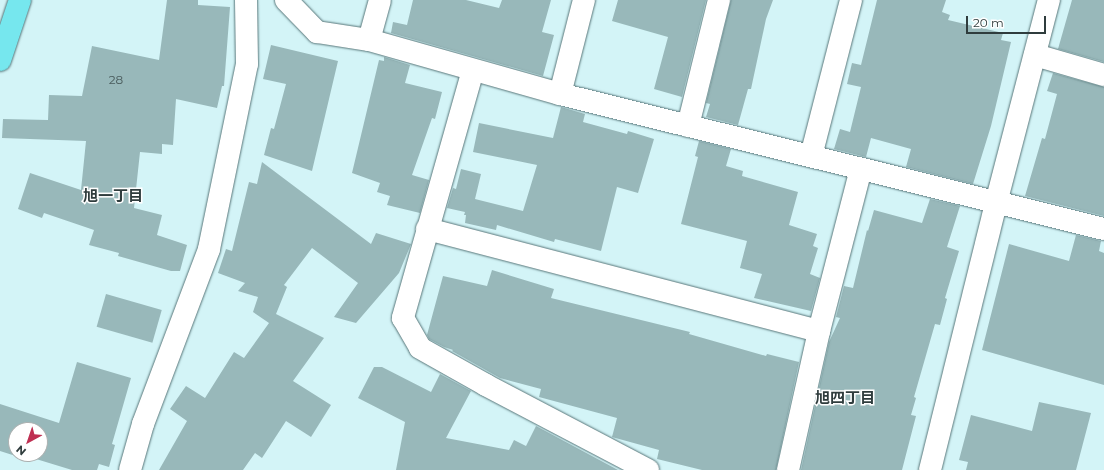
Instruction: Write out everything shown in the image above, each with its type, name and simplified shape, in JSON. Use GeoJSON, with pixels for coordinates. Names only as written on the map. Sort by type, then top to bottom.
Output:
{"type":"FeatureCollection","features":[{"type":"Feature","properties":{"kind":"main road"},"geometry":{"type":"LineString","coordinates":[[0,60],[20,0]]}},
{"type":"Feature","properties":{"kind":"street"},"geometry":{"type":"LineString","coordinates":[[130,470],[143,424],[210,248],[246,64],[246,0]]}},
{"type":"Feature","properties":{"kind":"street"},"geometry":{"type":"LineString","coordinates":[[286,0],[317,32],[369,40],[560,94],[1104,229]]}},
{"type":"Feature","properties":{"kind":"street"},"geometry":{"type":"LineString","coordinates":[[369,40],[380,0]]}},
{"type":"Feature","properties":{"kind":"street"},"geometry":{"type":"LineString","coordinates":[[560,94],[584,0]]}},
{"type":"Feature","properties":{"kind":"street"},"geometry":{"type":"LineString","coordinates":[[688,126],[719,0]]}},
{"type":"Feature","properties":{"kind":"street"},"geometry":{"type":"LineString","coordinates":[[811,156],[851,0]]}},
{"type":"Feature","properties":{"kind":"street"},"geometry":{"type":"LineString","coordinates":[[930,470],[996,203],[1049,0]]}},
{"type":"Feature","properties":{"kind":"street"},"geometry":{"type":"LineString","coordinates":[[1035,55],[1104,75]]}},
{"type":"Feature","properties":{"kind":"street"},"geometry":{"type":"LineString","coordinates":[[473,70],[403,318],[420,348],[486,385],[648,470]]}},
{"type":"Feature","properties":{"kind":"street"},"geometry":{"type":"LineString","coordinates":[[788,470],[819,331],[861,169]]}},
{"type":"Feature","properties":{"kind":"street"},"geometry":{"type":"LineString","coordinates":[[427,229],[819,331]]}},
{"type":"Feature","properties":{"kind":"building"},"geometry":{"type":"Polygon","coordinates":[[[167,0],[198,0],[198,5],[230,7],[224,86],[222,86],[217,108],[176,99],[173,145],[162,144],[162,154],[140,152],[134,208],[162,215],[157,235],[187,245],[180,271],[171,271],[118,256],[119,253],[89,245],[94,230],[44,213],[42,218],[18,209],[30,173],[81,190],[86,141],[2,138],[3,119],[48,120],[49,95],[82,96],[92,46],[159,60],[167,0]]]}},
{"type":"Feature","properties":{"kind":"building"},"geometry":{"type":"Polygon","coordinates":[[[413,0],[466,0],[499,8],[502,0],[551,0],[542,32],[554,35],[543,76],[391,33],[393,22],[407,25],[413,0]]]}},
{"type":"Feature","properties":{"kind":"building"},"geometry":{"type":"Polygon","coordinates":[[[618,0],[706,0],[682,97],[654,89],[668,37],[612,21],[618,0]]]}},
{"type":"Feature","properties":{"kind":"building"},"geometry":{"type":"Polygon","coordinates":[[[731,0],[773,0],[766,19],[751,89],[748,89],[738,125],[706,117],[710,104],[706,103],[731,0]]]}},
{"type":"Feature","properties":{"kind":"building"},"geometry":{"type":"Polygon","coordinates":[[[877,0],[946,0],[942,12],[950,15],[948,20],[1003,33],[1001,40],[1011,42],[991,126],[973,184],[906,167],[911,149],[871,138],[866,157],[834,149],[840,129],[850,132],[861,87],[847,84],[852,63],[861,65],[877,0]]]}},
{"type":"Feature","properties":{"kind":"building"},"geometry":{"type":"Polygon","coordinates":[[[1072,0],[1104,0],[1104,62],[1058,49],[1072,0]]]}},
{"type":"Feature","properties":{"kind":"building"},"geometry":{"type":"Polygon","coordinates":[[[271,45],[338,61],[312,171],[264,155],[271,128],[274,129],[286,84],[263,79],[271,45]]]}},
{"type":"Feature","properties":{"kind":"building"},"geometry":{"type":"Polygon","coordinates":[[[384,57],[410,65],[405,83],[442,92],[435,119],[432,118],[412,175],[429,180],[420,213],[387,205],[390,196],[377,192],[380,183],[352,173],[379,60],[384,61],[384,57]]]}},
{"type":"Feature","properties":{"kind":"building"},"geometry":{"type":"Polygon","coordinates":[[[1053,73],[1104,87],[1104,216],[1025,196],[1042,138],[1045,139],[1057,94],[1047,91],[1053,73]]]}},
{"type":"Feature","properties":{"kind":"building"},"geometry":{"type":"Polygon","coordinates":[[[561,107],[585,114],[583,122],[627,134],[628,131],[654,139],[638,193],[617,187],[601,251],[555,239],[554,242],[497,225],[496,230],[465,223],[465,212],[447,208],[453,188],[456,189],[461,169],[481,174],[475,199],[523,211],[537,165],[473,152],[479,123],[553,138],[561,107]]]}},
{"type":"Feature","properties":{"kind":"building"},"geometry":{"type":"Polygon","coordinates":[[[699,141],[731,149],[726,166],[743,171],[742,176],[798,192],[789,225],[817,234],[813,246],[818,248],[810,274],[820,278],[811,311],[754,298],[762,274],[740,268],[747,241],[681,224],[698,157],[695,156],[699,141]]]}},
{"type":"Feature","properties":{"kind":"building"},"geometry":{"type":"Polygon","coordinates":[[[262,162],[371,244],[376,233],[411,244],[399,273],[356,323],[334,317],[358,283],[312,248],[284,285],[287,287],[276,314],[324,338],[293,381],[331,405],[311,437],[286,421],[262,458],[255,453],[243,470],[159,470],[187,421],[170,409],[186,386],[205,398],[234,352],[244,358],[269,323],[253,312],[258,297],[238,291],[245,283],[218,273],[226,249],[232,251],[249,182],[257,184],[262,162]]]}},
{"type":"Feature","properties":{"kind":"building"},"geometry":{"type":"Polygon","coordinates":[[[930,199],[960,206],[947,247],[959,251],[945,298],[947,299],[940,325],[935,324],[914,397],[916,398],[911,415],[916,416],[902,470],[801,470],[829,342],[840,318],[836,317],[844,286],[853,288],[867,230],[868,231],[874,210],[922,223],[930,199]]]}},
{"type":"Feature","properties":{"kind":"building"},"geometry":{"type":"Polygon","coordinates":[[[1076,235],[1101,241],[1099,251],[1104,253],[1104,385],[982,350],[1009,244],[1069,261],[1076,235]]]}},
{"type":"Feature","properties":{"kind":"building"},"geometry":{"type":"Polygon","coordinates":[[[492,270],[554,289],[551,298],[690,332],[689,334],[766,356],[767,354],[799,362],[776,470],[702,470],[657,459],[659,450],[612,437],[617,418],[539,397],[541,389],[500,378],[452,351],[453,350],[429,339],[427,335],[443,276],[487,286],[492,270]]]}},
{"type":"Feature","properties":{"kind":"building"},"geometry":{"type":"Polygon","coordinates":[[[106,294],[162,310],[152,343],[97,327],[106,294]]]}},
{"type":"Feature","properties":{"kind":"building"},"geometry":{"type":"Polygon","coordinates":[[[77,362],[131,378],[112,444],[115,445],[109,467],[99,464],[97,470],[72,470],[46,462],[48,462],[48,422],[8,422],[8,454],[0,451],[0,404],[59,423],[77,362]]]}},
{"type":"Feature","properties":{"kind":"building"},"geometry":{"type":"Polygon","coordinates":[[[374,367],[382,367],[431,392],[440,374],[471,391],[446,438],[509,450],[514,440],[526,446],[536,426],[618,470],[396,470],[405,422],[358,398],[374,367]]]}},
{"type":"Feature","properties":{"kind":"building"},"geometry":{"type":"Polygon","coordinates":[[[1039,402],[1091,413],[1076,470],[966,470],[968,462],[959,460],[971,415],[1032,431],[1039,402]]]}},
{"type":"Feature","properties":{"kind":"district","name":"旭一丁目"},"geometry":{"type":"Point","coordinates":[113,196]}},
{"type":"Feature","properties":{"kind":"district","name":"旭四丁目"},"geometry":{"type":"Point","coordinates":[845,398]}}]}
